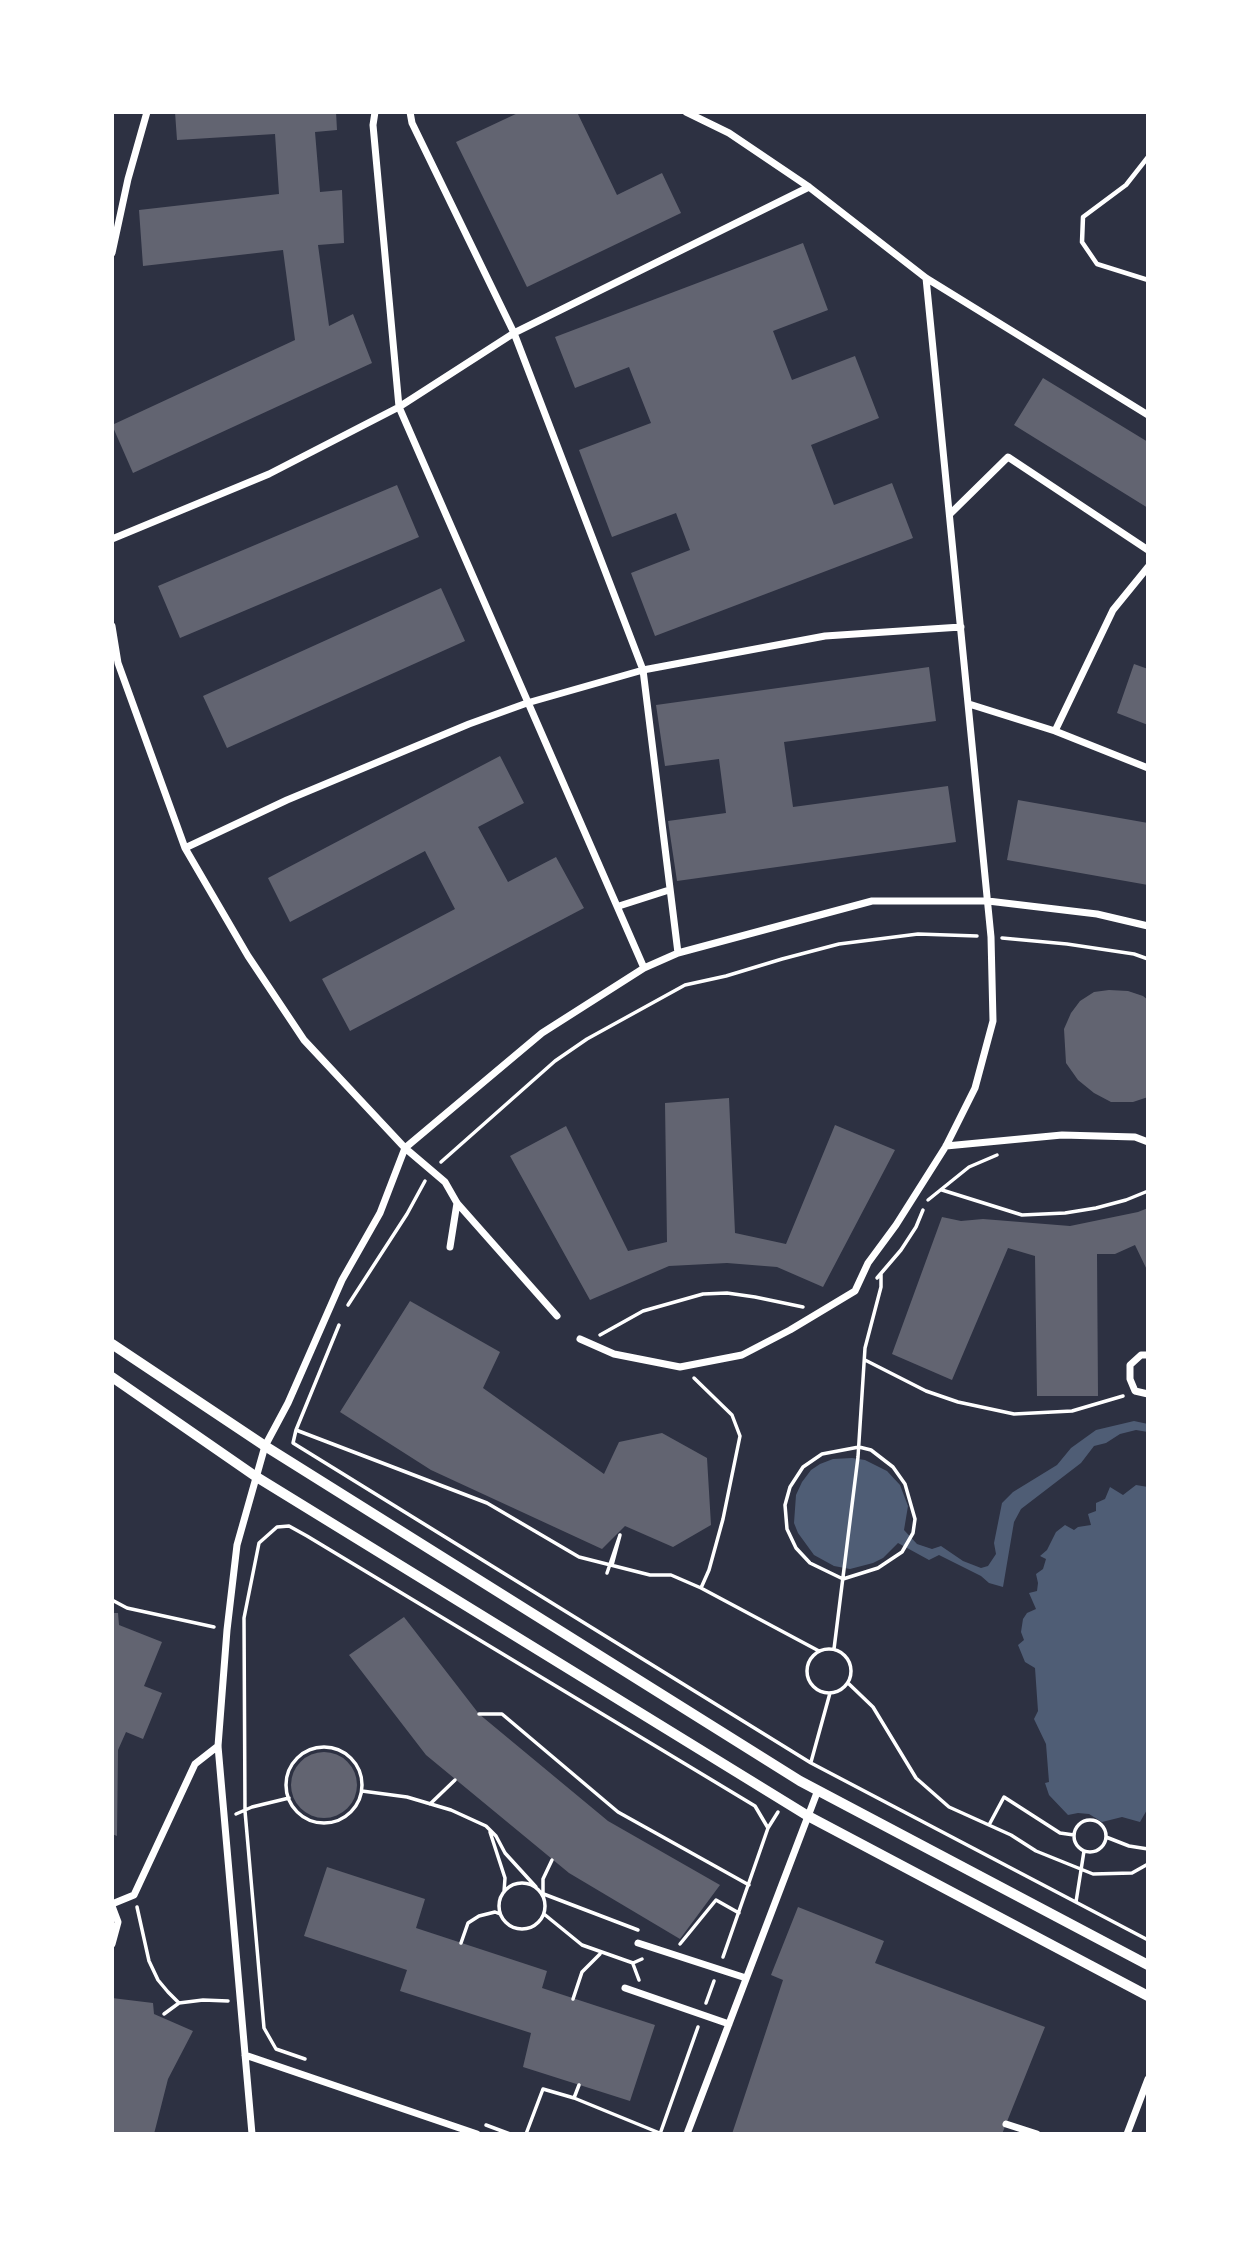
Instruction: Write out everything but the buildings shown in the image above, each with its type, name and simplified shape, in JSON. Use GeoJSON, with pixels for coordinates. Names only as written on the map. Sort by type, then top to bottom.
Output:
{"type":"FeatureCollection","features":[{"type":"Feature","properties":{"kind":"street"},"geometry":{"type":"LineString","coordinates":[[112,253],[128,179],[147,112]]}},
{"type":"Feature","properties":{"kind":"street"},"geometry":{"type":"LineString","coordinates":[[375,112],[373,125],[399,407],[644,968]]}},
{"type":"Feature","properties":{"kind":"street"},"geometry":{"type":"LineString","coordinates":[[410,112],[412,123],[514,333],[643,670],[678,953]]}},
{"type":"Feature","properties":{"kind":"street"},"geometry":{"type":"LineString","coordinates":[[686,112],[729,132],[809,187],[926,278],[1148,415]]}},
{"type":"Feature","properties":{"kind":"street"},"geometry":{"type":"LineString","coordinates":[[112,539],[269,474],[399,407],[514,333],[809,187]]}},
{"type":"Feature","properties":{"kind":"street"},"geometry":{"type":"LineString","coordinates":[[583,1341],[614,1354],[680,1367],[742,1355],[790,1331],[855,1291],[868,1263],[896,1225],[946,1146],[975,1087],[993,1021],[991,937],[926,278]]}},
{"type":"Feature","properties":{"kind":"street"},"geometry":{"type":"LineString","coordinates":[[950,514],[1009,457],[1148,550]]}},
{"type":"Feature","properties":{"kind":"street"},"geometry":{"type":"LineString","coordinates":[[1055,731],[1112,610],[1148,567]]}},
{"type":"Feature","properties":{"kind":"street"},"geometry":{"type":"LineString","coordinates":[[112,626],[118,663],[185,848],[248,956],[304,1040],[405,1148],[444,1182],[457,1203],[557,1316]]}},
{"type":"Feature","properties":{"kind":"street"},"geometry":{"type":"LineString","coordinates":[[185,848],[287,800],[469,724],[643,670],[825,636],[961,627]]}},
{"type":"Feature","properties":{"kind":"street"},"geometry":{"type":"LineString","coordinates":[[970,705],[1055,731],[1148,768]]}},
{"type":"Feature","properties":{"kind":"street"},"geometry":{"type":"LineString","coordinates":[[619,906],[669,890]]}},
{"type":"Feature","properties":{"kind":"street"},"geometry":{"type":"LineString","coordinates":[[252,2134],[218,1746],[237,1545],[265,1446],[288,1403],[342,1280],[380,1213],[405,1148],[542,1033],[644,968],[678,953],[872,901],[988,901],[1097,914],[1148,926]]}},
{"type":"Feature","properties":{"kind":"street"},"geometry":{"type":"LineString","coordinates":[[946,1146],[1062,1135],[1135,1137],[1148,1142]]}},
{"type":"Feature","properties":{"kind":"street"},"geometry":{"type":"LineString","coordinates":[[450,1247],[457,1203]]}},
{"type":"Feature","properties":{"kind":"street"},"geometry":{"type":"LineString","coordinates":[[112,1344],[265,1446],[800,1781],[1148,1965]]}},
{"type":"Feature","properties":{"kind":"street"},"geometry":{"type":"LineString","coordinates":[[1148,1355],[1141,1355],[1130,1365],[1129,1379],[1135,1391],[1148,1394]]}},
{"type":"Feature","properties":{"kind":"street"},"geometry":{"type":"LineString","coordinates":[[112,1377],[255,1476],[808,1816],[1148,1996]]}},
{"type":"Feature","properties":{"kind":"street"},"geometry":{"type":"LineString","coordinates":[[112,1944],[118,1922],[112,1905],[134,1895],[195,1764],[218,1746]]}},
{"type":"Feature","properties":{"kind":"street"},"geometry":{"type":"LineString","coordinates":[[687,2134],[818,1790]]}},
{"type":"Feature","properties":{"kind":"street"},"geometry":{"type":"LineString","coordinates":[[638,1943],[746,1978]]}},
{"type":"Feature","properties":{"kind":"street"},"geometry":{"type":"LineString","coordinates":[[625,1988],[729,2024]]}},
{"type":"Feature","properties":{"kind":"street"},"geometry":{"type":"LineString","coordinates":[[246,2054],[477,2134]]}},
{"type":"Feature","properties":{"kind":"street"},"geometry":{"type":"LineString","coordinates":[[1127,2134],[1148,2079]]}},
{"type":"Feature","properties":{"kind":"street"},"geometry":{"type":"LineString","coordinates":[[1006,2124],[1037,2134]]}},
{"type":"Feature","properties":{"kind":"lane"},"geometry":{"type":"LineString","coordinates":[[1148,157],[1126,185],[1083,217],[1082,242],[1097,264],[1148,281]]}},
{"type":"Feature","properties":{"kind":"path"},"geometry":{"type":"LineString","coordinates":[[1148,959],[1134,954],[1067,944],[991,937],[918,934],[839,944],[685,985],[587,1039],[555,1061],[430,1172],[407,1214],[348,1303],[293,1443],[811,1763],[1148,1940]]}},
{"type":"Feature","properties":{"kind":"path"},"geometry":{"type":"LineString","coordinates":[[999,1155],[969,1167],[942,1190],[1022,1215],[1096,1208],[1148,1191]]}},
{"type":"Feature","properties":{"kind":"path"},"geometry":{"type":"LineString","coordinates":[[834,1649],[859,1448],[864,1360],[870,1324],[881,1287],[881,1272]]}},
{"type":"Feature","properties":{"kind":"path"},"geometry":{"type":"LineString","coordinates":[[583,1341],[643,1311],[703,1294],[755,1297],[813,1311]]}},
{"type":"Feature","properties":{"kind":"path"},"geometry":{"type":"LineString","coordinates":[[864,1360],[926,1391],[958,1402],[1014,1414],[1072,1411],[1135,1391]]}},
{"type":"Feature","properties":{"kind":"path"},"geometry":{"type":"LineString","coordinates":[[689,1374],[733,1415],[740,1436],[729,1495],[709,1570],[701,1588]]}},
{"type":"Feature","properties":{"kind":"path"},"geometry":{"type":"LineString","coordinates":[[296,1430],[487,1503],[579,1557],[650,1575],[671,1575],[701,1588],[819,1651]]}},
{"type":"Feature","properties":{"kind":"path"},"geometry":{"type":"LineString","coordinates":[[859,1448],[871,1450],[893,1467],[905,1484],[915,1519],[913,1533],[902,1552],[878,1568],[844,1577],[810,1563],[796,1548],[787,1529],[785,1505],[790,1486],[803,1467],[822,1454],[859,1448]]}},
{"type":"Feature","properties":{"kind":"path"},"geometry":{"type":"LineString","coordinates":[[316,2063],[276,2049],[264,2028],[245,1811],[244,1618],[260,1542],[277,1527],[289,1526],[755,1806],[768,1828]]}},
{"type":"Feature","properties":{"kind":"path"},"geometry":{"type":"LineString","coordinates":[[607,1573],[620,1535],[611,1565]]}},
{"type":"Feature","properties":{"kind":"path"},"geometry":{"type":"LineString","coordinates":[[112,1600],[127,1608],[227,1630]]}},
{"type":"Feature","properties":{"kind":"path"},"geometry":{"type":"LineString","coordinates":[[834,1649],[846,1657],[851,1673],[848,1683],[842,1688],[830,1693],[817,1689],[808,1677],[809,1660],[819,1651],[834,1649]]}},
{"type":"Feature","properties":{"kind":"path"},"geometry":{"type":"LineString","coordinates":[[848,1683],[873,1707],[915,1778],[950,1807],[1012,1835],[1036,1851],[1093,1874],[1132,1873],[1148,1864]]}},
{"type":"Feature","properties":{"kind":"path"},"geometry":{"type":"LineString","coordinates":[[800,1781],[811,1763],[830,1693]]}},
{"type":"Feature","properties":{"kind":"path"},"geometry":{"type":"LineString","coordinates":[[479,1714],[502,1714],[618,1812],[749,1885]]}},
{"type":"Feature","properties":{"kind":"path"},"geometry":{"type":"LineString","coordinates":[[326,1747],[342,1751],[353,1760],[360,1774],[362,1791],[355,1807],[343,1818],[324,1823],[302,1815],[289,1798],[286,1782],[294,1762],[311,1749],[326,1747]]}},
{"type":"Feature","properties":{"kind":"path"},"geometry":{"type":"LineString","coordinates":[[430,1804],[455,1780]]}},
{"type":"Feature","properties":{"kind":"path"},"geometry":{"type":"LineString","coordinates":[[362,1791],[407,1797],[450,1810],[486,1826],[490,1830],[505,1853],[545,1900],[544,1914],[540,1922],[533,1927],[521,1930],[508,1925],[500,1914],[505,1878],[490,1830]]}},
{"type":"Feature","properties":{"kind":"path"},"geometry":{"type":"LineString","coordinates":[[989,1825],[1004,1797],[1060,1833],[1074,1835]]}},
{"type":"Feature","properties":{"kind":"path"},"geometry":{"type":"LineString","coordinates":[[224,1818],[289,1798]]}},
{"type":"Feature","properties":{"kind":"path"},"geometry":{"type":"LineString","coordinates":[[526,2134],[543,2089],[574,2098],[661,2134],[768,1828],[785,1801]]}},
{"type":"Feature","properties":{"kind":"path"},"geometry":{"type":"LineString","coordinates":[[1106,1837],[1098,1850],[1084,1851],[1077,1846],[1074,1835],[1080,1823],[1090,1820],[1101,1824],[1106,1837],[1129,1846],[1148,1849]]}},
{"type":"Feature","properties":{"kind":"path"},"geometry":{"type":"LineString","coordinates":[[1076,1902],[1084,1851]]}},
{"type":"Feature","properties":{"kind":"path"},"geometry":{"type":"LineString","coordinates":[[542,1894],[543,1879],[552,1860]]}},
{"type":"Feature","properties":{"kind":"path"},"geometry":{"type":"LineString","coordinates":[[504,1892],[518,1884],[536,1887]]}},
{"type":"Feature","properties":{"kind":"path"},"geometry":{"type":"LineString","coordinates":[[542,1894],[644,1932]]}},
{"type":"Feature","properties":{"kind":"path"},"geometry":{"type":"LineString","coordinates":[[134,1895],[149,1961],[158,1980],[179,2003]]}},
{"type":"Feature","properties":{"kind":"path"},"geometry":{"type":"LineString","coordinates":[[679,1945],[716,1899],[739,1913]]}},
{"type":"Feature","properties":{"kind":"path"},"geometry":{"type":"LineString","coordinates":[[461,1942],[468,1923],[480,1916],[495,1912],[500,1914]]}},
{"type":"Feature","properties":{"kind":"path"},"geometry":{"type":"LineString","coordinates":[[544,1914],[582,1945],[601,1954],[633,1963],[649,1956],[655,1948]]}},
{"type":"Feature","properties":{"kind":"path"},"geometry":{"type":"LineString","coordinates":[[573,1998],[582,1972],[601,1954]]}},
{"type":"Feature","properties":{"kind":"path"},"geometry":{"type":"LineString","coordinates":[[164,2014],[179,2003],[227,2000],[242,2013]]}},
{"type":"Feature","properties":{"kind":"path"},"geometry":{"type":"LineString","coordinates":[[574,2098],[579,2084]]}},
{"type":"Feature","properties":{"kind":"path"},"geometry":{"type":"LineString","coordinates":[[484,2124],[510,2134]]}},
{"type":"Feature","properties":{"kind":"water"},"geometry":{"type":"Polygon","coordinates":[[[1134,1421],[1148,1424],[1148,1432],[1136,1430],[1120,1434],[1106,1443],[1094,1446],[1081,1463],[1021,1509],[1014,1522],[1003,1587],[989,1583],[981,1576],[939,1555],[929,1560],[898,1543],[883,1558],[873,1563],[850,1569],[834,1566],[814,1555],[794,1523],[796,1495],[811,1470],[833,1459],[865,1460],[887,1471],[900,1485],[908,1506],[904,1530],[917,1544],[932,1549],[941,1546],[963,1561],[981,1568],[988,1566],[996,1554],[994,1543],[1002,1503],[1013,1492],[1057,1465],[1071,1448],[1096,1430],[1134,1421]]]}},
{"type":"Feature","properties":{"kind":"water"},"geometry":{"type":"Polygon","coordinates":[[[1136,1485],[1148,1487],[1148,1808],[1140,1822],[1122,1817],[1102,1822],[1089,1814],[1068,1815],[1049,1795],[1045,1783],[1049,1782],[1046,1744],[1034,1719],[1038,1711],[1035,1668],[1025,1662],[1018,1645],[1024,1640],[1021,1632],[1023,1619],[1027,1613],[1036,1609],[1029,1593],[1037,1591],[1036,1574],[1043,1569],[1046,1559],[1040,1556],[1047,1550],[1056,1532],[1065,1525],[1074,1530],[1091,1525],[1088,1514],[1096,1511],[1096,1503],[1105,1499],[1110,1487],[1123,1495],[1136,1485]]]}}]}
